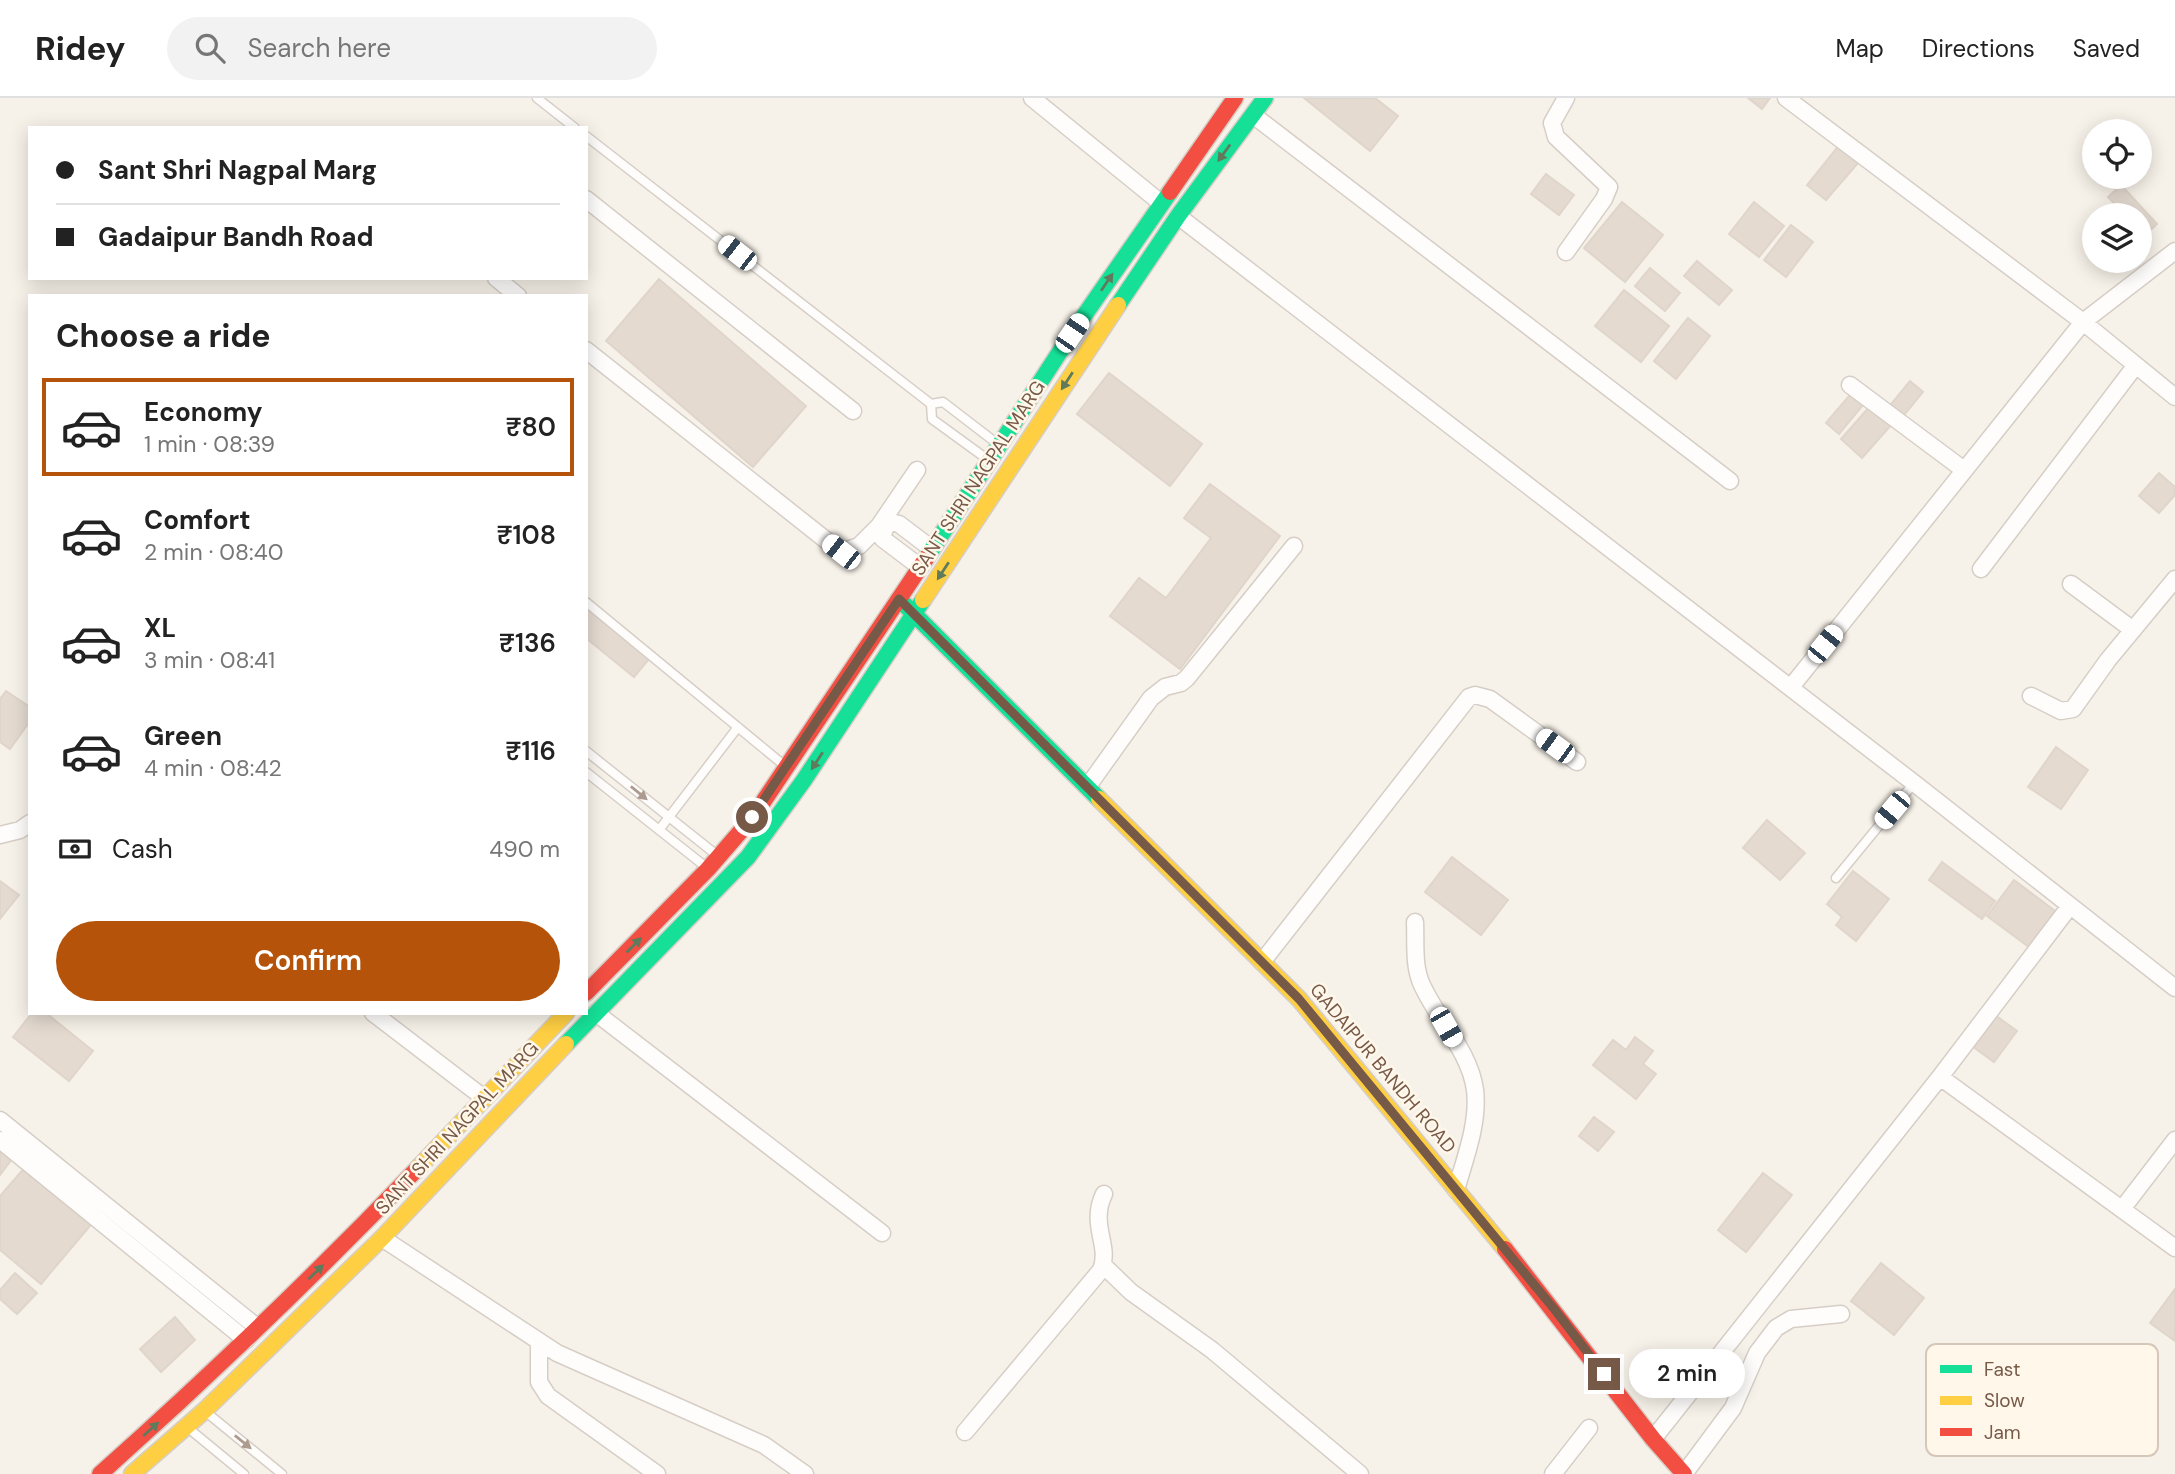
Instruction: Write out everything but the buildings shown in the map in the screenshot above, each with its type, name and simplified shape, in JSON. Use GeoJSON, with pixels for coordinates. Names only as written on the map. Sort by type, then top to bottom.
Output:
{"type":"FeatureCollection","features":[{"type":"Feature","properties":{"kind":"main road","name":"SANT SHRI NAGPAL MARG"},"geometry":{"type":"LineString","coordinates":[[589,985],[714,863],[752,817],[1161,203],[1235,98]]}},
{"type":"Feature","properties":{"kind":"main road","name":"SANT SHRI NAGPAL MARG"},"geometry":{"type":"LineString","coordinates":[[132,1474],[204,1410],[382,1238],[596,1013],[726,882],[763,839],[1178,216],[1265,98]]}},
{"type":"Feature","properties":{"kind":"main road","name":"GADAIPUR BANDH ROAD"},"geometry":{"type":"LineString","coordinates":[[899,599],[915,612],[1299,999],[1555,1310],[1653,1439],[1684,1474]]}},
{"type":"Feature","properties":{"kind":"main road","name":"SANT SHRI NAGPAL MARG"},"geometry":{"type":"LineString","coordinates":[[100,1474],[187,1398],[375,1215],[564,1015]]}},
{"type":"Feature","properties":{"kind":"street"},"geometry":{"type":"LineString","coordinates":[[1032,98],[1161,203]]}},
{"type":"Feature","properties":{"kind":"street"},"geometry":{"type":"LineString","coordinates":[[1566,98],[1552,123],[1556,137],[1609,187],[1604,200],[1566,251]]}},
{"type":"Feature","properties":{"kind":"street"},"geometry":{"type":"LineString","coordinates":[[1786,98],[2083,322],[2175,397]]}},
{"type":"Feature","properties":{"kind":"street"},"geometry":{"type":"LineString","coordinates":[[1252,114],[1730,481]]}},
{"type":"Feature","properties":{"kind":"street"},"geometry":{"type":"LineString","coordinates":[[588,201],[853,411]]}},
{"type":"Feature","properties":{"kind":"street"},"geometry":{"type":"LineString","coordinates":[[1178,216],[1791,687],[2175,988]]}},
{"type":"Feature","properties":{"kind":"street"},"geometry":{"type":"LineString","coordinates":[[1791,687],[2083,322],[2175,251]]}},
{"type":"Feature","properties":{"kind":"street"},"geometry":{"type":"LineString","coordinates":[[498,280],[516,294]]}},
{"type":"Feature","properties":{"kind":"street"},"geometry":{"type":"LineString","coordinates":[[588,352],[841,552],[859,546],[890,522],[899,524],[932,549]]}},
{"type":"Feature","properties":{"kind":"street"},"geometry":{"type":"LineString","coordinates":[[1981,569],[2136,366]]}},
{"type":"Feature","properties":{"kind":"street"},"geometry":{"type":"LineString","coordinates":[[1850,384],[1964,470]]}},
{"type":"Feature","properties":{"kind":"street"},"geometry":{"type":"LineString","coordinates":[[917,470],[881,528],[883,539],[920,567]]}},
{"type":"Feature","properties":{"kind":"street"},"geometry":{"type":"LineString","coordinates":[[1087,786],[1151,698],[1165,687],[1181,683],[1187,678],[1294,546]]}},
{"type":"Feature","properties":{"kind":"street"},"geometry":{"type":"LineString","coordinates":[[2071,584],[2133,630]]}},
{"type":"Feature","properties":{"kind":"street"},"geometry":{"type":"LineString","coordinates":[[2031,696],[2061,711],[2073,709],[2133,630],[2173,585]]}},
{"type":"Feature","properties":{"kind":"street"},"geometry":{"type":"LineString","coordinates":[[1262,962],[1469,698],[1475,695],[1490,699],[1577,762]]}},
{"type":"Feature","properties":{"kind":"street"},"geometry":{"type":"LineString","coordinates":[[0,835],[20,830],[28,824]]}},
{"type":"Feature","properties":{"kind":"street"},"geometry":{"type":"LineString","coordinates":[[1653,1439],[1940,1077],[2070,906]]}},
{"type":"Feature","properties":{"kind":"street"},"geometry":{"type":"LineString","coordinates":[[1415,922],[1416,960],[1421,984],[1471,1071],[1475,1089],[1475,1120],[1456,1190]]}},
{"type":"Feature","properties":{"kind":"street"},"geometry":{"type":"LineString","coordinates":[[596,1013],[882,1233]]}},
{"type":"Feature","properties":{"kind":"street"},"geometry":{"type":"LineString","coordinates":[[376,1015],[484,1098]]}},
{"type":"Feature","properties":{"kind":"street"},"geometry":{"type":"LineString","coordinates":[[1940,1077],[2175,1248]]}},
{"type":"Feature","properties":{"kind":"street"},"geometry":{"type":"LineString","coordinates":[[0,1120],[252,1334]]}},
{"type":"Feature","properties":{"kind":"street"},"geometry":{"type":"LineString","coordinates":[[0,1140],[252,1334]]}},
{"type":"Feature","properties":{"kind":"street"},"geometry":{"type":"LineString","coordinates":[[2122,1209],[2175,1140]]}},
{"type":"Feature","properties":{"kind":"street"},"geometry":{"type":"LineString","coordinates":[[965,1432],[1031,1356],[1103,1265],[1104,1255],[1098,1222],[1104,1194]]}},
{"type":"Feature","properties":{"kind":"street"},"geometry":{"type":"LineString","coordinates":[[382,1238],[557,1353],[764,1445],[805,1474]]}},
{"type":"Feature","properties":{"kind":"street"},"geometry":{"type":"LineString","coordinates":[[1103,1265],[1131,1292],[1212,1350],[1360,1474]]}},
{"type":"Feature","properties":{"kind":"street"},"geometry":{"type":"LineString","coordinates":[[1684,1474],[1733,1408],[1757,1353],[1776,1328],[1791,1319],[1842,1314]]}},
{"type":"Feature","properties":{"kind":"street"},"geometry":{"type":"LineString","coordinates":[[539,1342],[539,1382],[548,1396],[657,1474]]}},
{"type":"Feature","properties":{"kind":"street"},"geometry":{"type":"LineString","coordinates":[[1553,1474],[1589,1428]]}},
{"type":"Feature","properties":{"kind":"lane"},"geometry":{"type":"LineString","coordinates":[[537,98],[572,126]]}},
{"type":"Feature","properties":{"kind":"lane"},"geometry":{"type":"LineString","coordinates":[[588,138],[931,404],[943,402],[1000,445]]}},
{"type":"Feature","properties":{"kind":"lane"},"geometry":{"type":"LineString","coordinates":[[931,404],[932,419],[989,461]]}},
{"type":"Feature","properties":{"kind":"lane"},"geometry":{"type":"LineString","coordinates":[[588,604],[787,767]]}},
{"type":"Feature","properties":{"kind":"lane"},"geometry":{"type":"LineString","coordinates":[[659,830],[738,727]]}},
{"type":"Feature","properties":{"kind":"lane"},"geometry":{"type":"LineString","coordinates":[[588,753],[669,817],[714,863]]}},
{"type":"Feature","properties":{"kind":"lane"},"geometry":{"type":"LineString","coordinates":[[588,774],[659,830],[714,863]]}},
{"type":"Feature","properties":{"kind":"lane"},"geometry":{"type":"LineString","coordinates":[[1836,878],[1914,783]]}},
{"type":"Feature","properties":{"kind":"lane"},"geometry":{"type":"LineString","coordinates":[[204,1410],[282,1474]]}},
{"type":"Feature","properties":{"kind":"lane"},"geometry":{"type":"LineString","coordinates":[[186,1426],[244,1474]]}},
{"type":"Feature","properties":{"kind":"traffic: fast"},"geometry":{"type":"LineString","coordinates":[[1118,305],[1178,216],[1265,98]]}},
{"type":"Feature","properties":{"kind":"traffic: fast"},"geometry":{"type":"LineString","coordinates":[[927,557],[1072,333],[1170,192]]}},
{"type":"Feature","properties":{"kind":"traffic: fast"},"geometry":{"type":"LineString","coordinates":[[899,599],[1099,799]]}},
{"type":"Feature","properties":{"kind":"traffic: fast"},"geometry":{"type":"LineString","coordinates":[[566,1044],[748,857],[804,780],[923,600]]}},
{"type":"Feature","properties":{"kind":"traffic: slow"},"geometry":{"type":"LineString","coordinates":[[923,600],[1118,305]]}},
{"type":"Feature","properties":{"kind":"traffic: slow"},"geometry":{"type":"LineString","coordinates":[[1099,799],[1299,999],[1505,1249]]}},
{"type":"Feature","properties":{"kind":"traffic: slow"},"geometry":{"type":"LineString","coordinates":[[418,1168],[564,1015]]}},
{"type":"Feature","properties":{"kind":"traffic: slow"},"geometry":{"type":"LineString","coordinates":[[132,1474],[204,1411],[382,1238],[566,1044]]}},
{"type":"Feature","properties":{"kind":"traffic: jam"},"geometry":{"type":"LineString","coordinates":[[1170,192],[1235,98]]}},
{"type":"Feature","properties":{"kind":"traffic: jam"},"geometry":{"type":"LineString","coordinates":[[588,991],[708,869],[753,817],[927,557]]}},
{"type":"Feature","properties":{"kind":"traffic: jam"},"geometry":{"type":"LineString","coordinates":[[100,1474],[262,1324],[418,1168]]}},
{"type":"Feature","properties":{"kind":"traffic: jam"},"geometry":{"type":"LineString","coordinates":[[1505,1249],[1653,1439],[1684,1474]]}},
{"type":"Feature","properties":{"kind":"route"},"geometry":{"type":"LineString","coordinates":[[752,817],[899,599],[915,612],[1299,999],[1555,1310],[1604,1374]]}}]}
